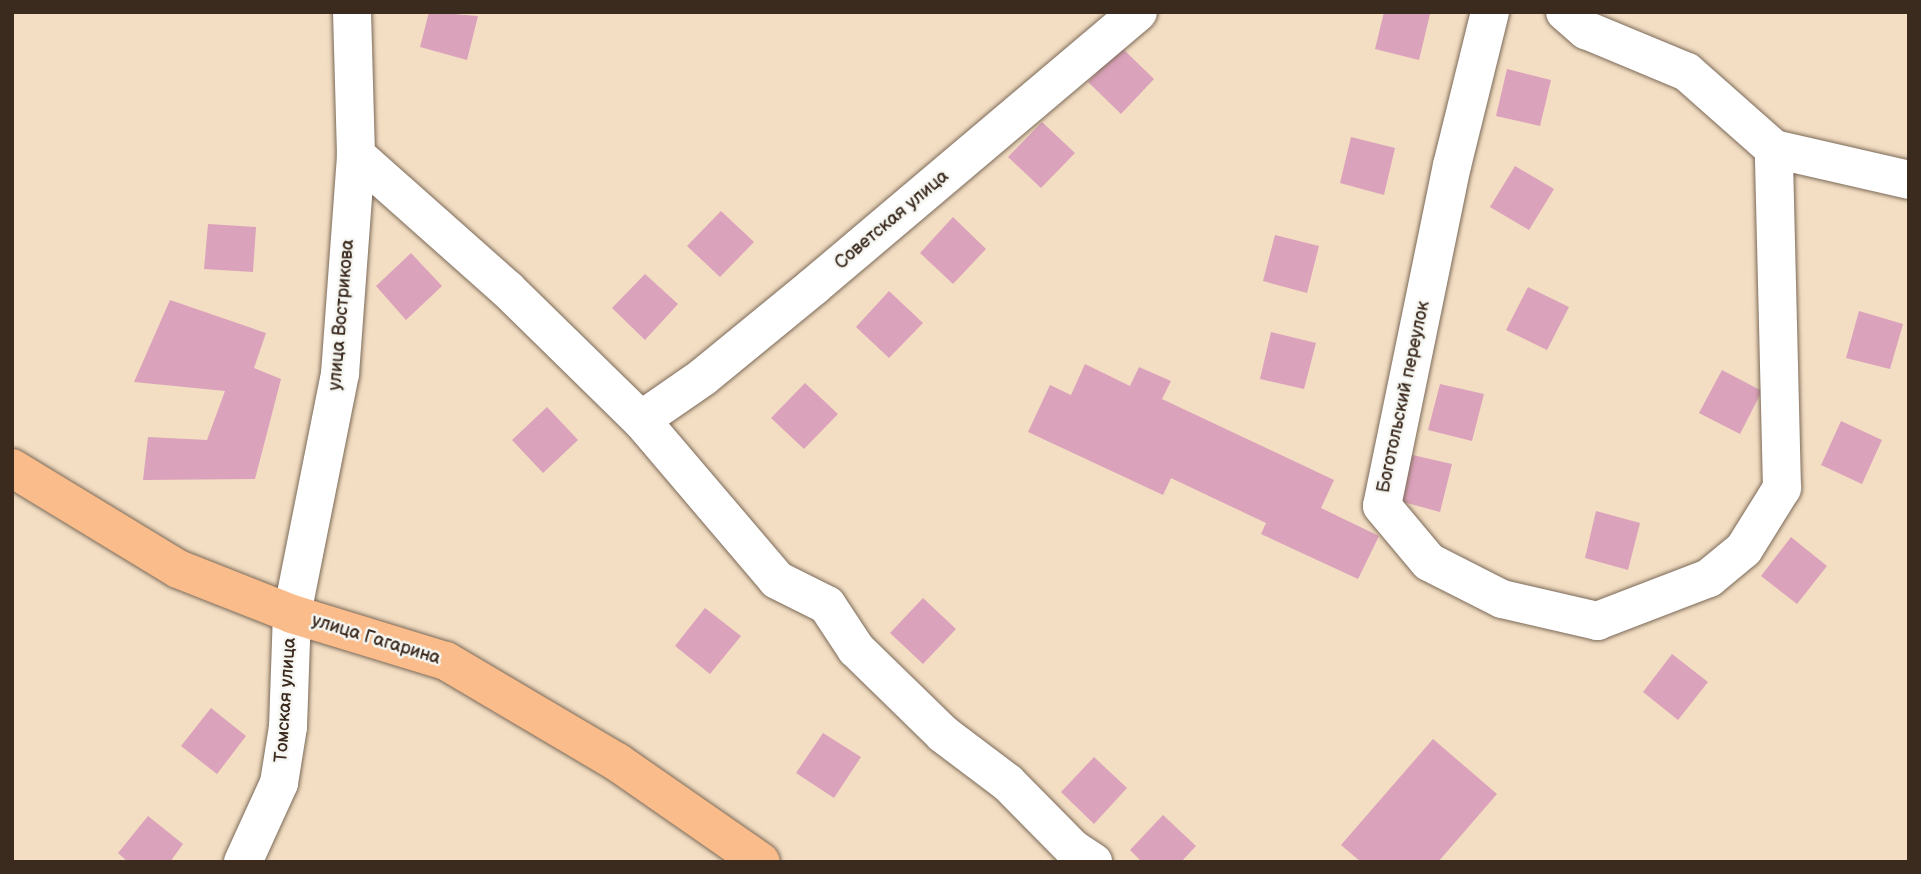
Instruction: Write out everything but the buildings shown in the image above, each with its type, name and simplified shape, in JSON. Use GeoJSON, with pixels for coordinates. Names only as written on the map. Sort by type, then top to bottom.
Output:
{"type":"FeatureCollection","features":[{"type":"Feature","properties":{"kind":"main road","name":"улица Гагарина"},"geometry":{"type":"LineString","coordinates":[[12,468],[178,569],[292,614],[446,661],[617,762],[761,862]]}},
{"type":"Feature","properties":{"kind":"street","name":"улица Вострикова"},"geometry":{"type":"LineString","coordinates":[[292,614],[340,374],[355,155],[352,12]]}},
{"type":"Feature","properties":{"kind":"street","name":"Советская улица"},"geometry":{"type":"LineString","coordinates":[[641,420],[703,377],[1138,12]]}},
{"type":"Feature","properties":{"kind":"street","name":"Боготольский переулок"},"geometry":{"type":"LineString","coordinates":[[1490,12],[1452,165],[1381,506],[1429,562],[1502,599],[1597,621],[1709,578],[1744,549],[1782,488],[1774,149]]}},
{"type":"Feature","properties":{"kind":"street"},"geometry":{"type":"LineString","coordinates":[[1565,12],[1586,30],[1687,72],[1774,149],[1909,180]]}},
{"type":"Feature","properties":{"kind":"street"},"geometry":{"type":"LineString","coordinates":[[355,155],[507,289],[641,420],[777,580],[827,605],[856,649],[924,715],[1093,862]]}},
{"type":"Feature","properties":{"kind":"street","name":"Томская улица"},"geometry":{"type":"LineString","coordinates":[[243,862],[279,783],[288,727],[292,614]]}}]}
